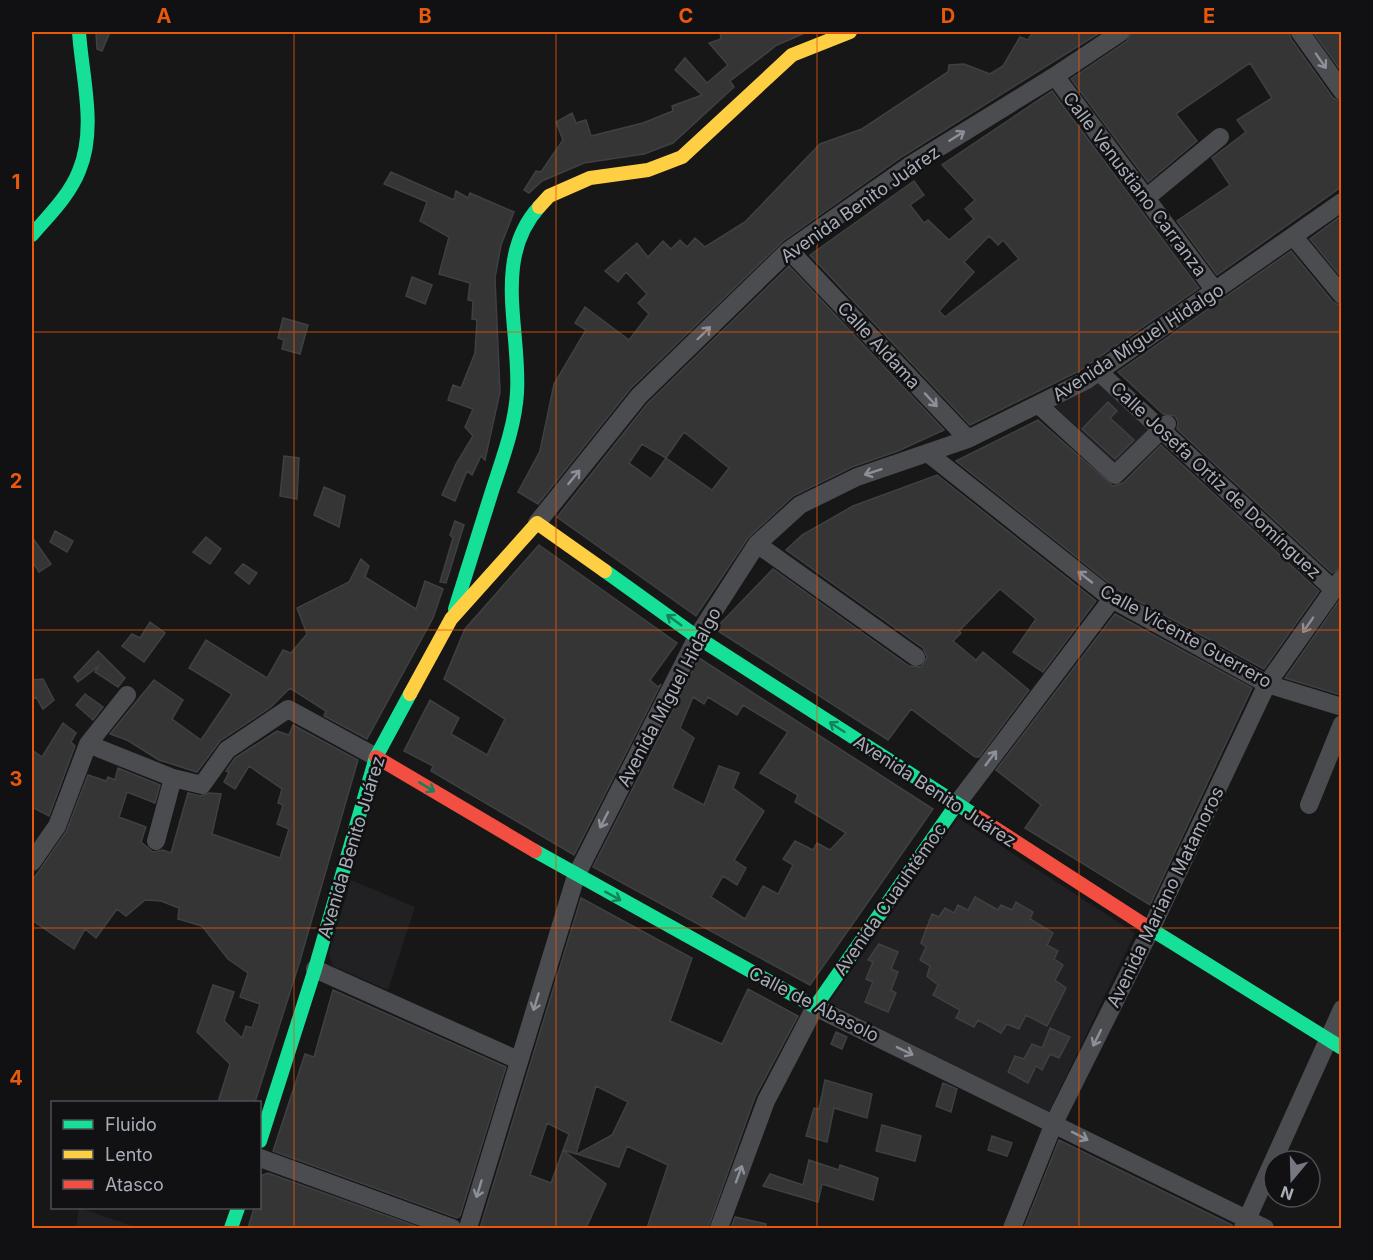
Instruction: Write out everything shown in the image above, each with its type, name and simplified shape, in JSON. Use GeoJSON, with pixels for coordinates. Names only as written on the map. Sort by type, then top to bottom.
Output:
{"type":"FeatureCollection","features":[{"type":"Feature","properties":{"kind":"main road"},"geometry":{"type":"LineString","coordinates":[[32,235],[63,199],[83,160],[87,121],[79,32]]}},
{"type":"Feature","properties":{"kind":"main road"},"geometry":{"type":"LineString","coordinates":[[451,619],[505,451],[517,393],[511,278],[518,248],[529,218],[549,196],[591,178],[648,170],[682,157],[792,55],[850,32]]}},
{"type":"Feature","properties":{"kind":"main road","name":"Avenida Benito Juárez"},"geometry":{"type":"LineString","coordinates":[[261,1138],[315,969],[376,757],[451,619],[537,523],[698,637],[956,805],[1334,1044]]}},
{"type":"Feature","properties":{"kind":"main road","name":"Calle de Abasolo"},"geometry":{"type":"LineString","coordinates":[[376,757],[576,876],[815,1007]]}},
{"type":"Feature","properties":{"kind":"main road","name":"Avenida Cuauhtémoc"},"geometry":{"type":"LineString","coordinates":[[815,1007],[956,805]]}},
{"type":"Feature","properties":{"kind":"main road"},"geometry":{"type":"LineString","coordinates":[[231,1228],[238,1209]]}},
{"type":"Feature","properties":{"kind":"street","name":"Avenida Benito Juárez"},"geometry":{"type":"LineString","coordinates":[[537,523],[639,396],[789,250],[909,166],[1055,76],[1121,32]]}},
{"type":"Feature","properties":{"kind":"street"},"geometry":{"type":"LineString","coordinates":[[1300,32],[1341,91]]}},
{"type":"Feature","properties":{"kind":"street","name":"Calle Venustiano Carranza"},"geometry":{"type":"LineString","coordinates":[[1055,76],[1216,292]]}},
{"type":"Feature","properties":{"kind":"street"},"geometry":{"type":"LineString","coordinates":[[1146,198],[1220,137]]}},
{"type":"Feature","properties":{"kind":"street","name":"Avenida Miguel Hidalgo"},"geometry":{"type":"LineString","coordinates":[[468,1228],[576,876],[698,637],[757,544],[800,505],[857,477],[968,439],[1041,405],[1102,369],[1216,292],[1341,202]]}},
{"type":"Feature","properties":{"kind":"street"},"geometry":{"type":"LineString","coordinates":[[1294,237],[1341,295]]}},
{"type":"Feature","properties":{"kind":"street","name":"Calle Aldama"},"geometry":{"type":"LineString","coordinates":[[789,250],[968,439]]}},
{"type":"Feature","properties":{"kind":"street","name":"Calle Josefa Ortiz de Domínguez"},"geometry":{"type":"LineString","coordinates":[[1102,369],[1337,583]]}},
{"type":"Feature","properties":{"kind":"street"},"geometry":{"type":"LineString","coordinates":[[1041,405],[1115,473],[1162,425]]}},
{"type":"Feature","properties":{"kind":"street","name":"Calle Vicente Guerrero"},"geometry":{"type":"LineString","coordinates":[[929,454],[1112,598],[1267,684],[1341,707]]}},
{"type":"Feature","properties":{"kind":"street"},"geometry":{"type":"LineString","coordinates":[[757,544],[916,657]]}},
{"type":"Feature","properties":{"kind":"street","name":"Avenida Mariano Matamoros"},"geometry":{"type":"LineString","coordinates":[[1012,1228],[1054,1123],[1267,684],[1337,583]]}},
{"type":"Feature","properties":{"kind":"street","name":"Avenida Cuauhtémoc"},"geometry":{"type":"LineString","coordinates":[[956,805],[1112,598]]}},
{"type":"Feature","properties":{"kind":"street"},"geometry":{"type":"LineString","coordinates":[[32,862],[57,826],[88,744],[127,695]]}},
{"type":"Feature","properties":{"kind":"street"},"geometry":{"type":"LineString","coordinates":[[88,744],[173,778],[202,785],[227,750],[288,709],[376,757]]}},
{"type":"Feature","properties":{"kind":"street"},"geometry":{"type":"LineString","coordinates":[[1309,805],[1341,724]]}},
{"type":"Feature","properties":{"kind":"street"},"geometry":{"type":"LineString","coordinates":[[156,841],[173,778]]}},
{"type":"Feature","properties":{"kind":"street"},"geometry":{"type":"LineString","coordinates":[[315,969],[518,1060]]}},
{"type":"Feature","properties":{"kind":"street","name":"Avenida Cuauhtémoc"},"geometry":{"type":"LineString","coordinates":[[719,1228],[766,1101],[815,1007]]}},
{"type":"Feature","properties":{"kind":"street","name":"Calle de Abasolo"},"geometry":{"type":"LineString","coordinates":[[815,1007],[1054,1123],[1245,1224],[1265,1228]]}},
{"type":"Feature","properties":{"kind":"street"},"geometry":{"type":"LineString","coordinates":[[1245,1224],[1334,1044],[1341,1009]]}},
{"type":"Feature","properties":{"kind":"street"},"geometry":{"type":"LineString","coordinates":[[261,1158],[452,1228]]}},
{"type":"Feature","properties":{"kind":"shaded area"},"geometry":{"type":"Polygon","coordinates":[[[1098,380],[1150,429],[1117,465],[1054,406],[1098,380]]]}},
{"type":"Feature","properties":{"kind":"shaded area"},"geometry":{"type":"Polygon","coordinates":[[[958,818],[1135,933],[1049,1112],[829,1003],[958,818]]]}},
{"type":"Feature","properties":{"kind":"shaded area"},"geometry":{"type":"Polygon","coordinates":[[[351,880],[415,907],[388,990],[333,966],[329,954],[351,880]]]}},
{"type":"Feature","properties":{"kind":"shaded area"},"geometry":{"type":"Polygon","coordinates":[[[79,1209],[82,1209],[139,1228],[76,1228],[79,1209]]]}},
{"type":"Feature","properties":{"kind":"building"},"geometry":{"type":"Polygon","coordinates":[[[96,32],[110,32],[102,51],[97,49],[96,32]]]}},
{"type":"Feature","properties":{"kind":"building"},"geometry":{"type":"Polygon","coordinates":[[[720,32],[807,32],[777,45],[730,81],[734,87],[673,143],[644,154],[584,163],[542,181],[529,193],[524,190],[536,171],[541,172],[563,140],[556,122],[572,113],[576,123],[586,120],[591,136],[643,123],[673,111],[672,106],[702,95],[675,70],[685,58],[707,83],[728,65],[709,43],[721,39],[720,32]]]}},
{"type":"Feature","properties":{"kind":"building"},"geometry":{"type":"Polygon","coordinates":[[[1033,32],[1101,32],[903,156],[783,241],[631,388],[538,504],[518,492],[540,451],[554,384],[586,330],[575,323],[585,307],[629,340],[649,314],[638,303],[647,294],[626,272],[618,282],[605,271],[637,243],[648,257],[663,241],[671,249],[680,240],[687,247],[695,238],[705,247],[745,222],[820,144],[862,129],[948,72],[949,65],[964,64],[990,74],[1003,66],[1020,37],[1028,40],[1033,32]]]}},
{"type":"Feature","properties":{"kind":"building"},"geometry":{"type":"Polygon","coordinates":[[[1132,32],[1289,32],[1291,39],[1333,98],[1341,102],[1341,187],[1217,275],[1177,221],[1230,185],[1212,158],[1246,132],[1237,120],[1272,98],[1250,63],[1176,114],[1197,141],[1148,182],[1071,79],[1127,41],[1132,32]]]}},
{"type":"Feature","properties":{"kind":"building"},"geometry":{"type":"Polygon","coordinates":[[[1313,32],[1341,32],[1341,71],[1313,32]]]}},
{"type":"Feature","properties":{"kind":"building"},"geometry":{"type":"Polygon","coordinates":[[[1052,91],[1199,288],[1079,371],[970,425],[810,255],[914,181],[924,195],[910,205],[924,223],[928,220],[949,240],[974,219],[965,209],[975,200],[942,165],[1052,91]],[[989,236],[964,262],[974,272],[939,311],[945,317],[1019,259],[1003,240],[998,245],[989,236]]]}},
{"type":"Feature","properties":{"kind":"building"},"geometry":{"type":"Polygon","coordinates":[[[391,172],[454,200],[456,191],[468,198],[470,193],[514,212],[501,245],[495,278],[500,392],[485,460],[481,456],[472,475],[467,471],[455,501],[442,495],[456,464],[473,436],[465,427],[473,409],[448,400],[453,385],[461,388],[475,353],[477,320],[472,319],[473,301],[468,300],[470,283],[439,274],[449,237],[420,221],[427,202],[384,184],[391,172]]]}},
{"type":"Feature","properties":{"kind":"building"},"geometry":{"type":"Polygon","coordinates":[[[1341,216],[1341,277],[1310,239],[1341,216]]]}},
{"type":"Feature","properties":{"kind":"building"},"geometry":{"type":"Polygon","coordinates":[[[1291,251],[1333,302],[1341,306],[1341,567],[1332,573],[1177,429],[1178,422],[1175,416],[1163,414],[1118,372],[1291,251]]]}},
{"type":"Feature","properties":{"kind":"building"},"geometry":{"type":"Polygon","coordinates":[[[789,266],[944,430],[898,451],[852,467],[793,496],[748,538],[696,616],[557,517],[647,404],[789,266]],[[684,432],[666,458],[712,490],[729,468],[684,432]],[[642,444],[629,463],[651,479],[666,458],[642,444]]]}},
{"type":"Feature","properties":{"kind":"building"},"geometry":{"type":"Polygon","coordinates":[[[412,277],[432,285],[425,304],[406,296],[412,277]]]}},
{"type":"Feature","properties":{"kind":"building"},"geometry":{"type":"Polygon","coordinates":[[[283,318],[308,325],[300,354],[282,349],[284,340],[278,338],[283,318]]]}},
{"type":"Feature","properties":{"kind":"building"},"geometry":{"type":"Polygon","coordinates":[[[1108,402],[1117,411],[1110,418],[1134,440],[1115,459],[1082,429],[1108,402]]]}},
{"type":"Feature","properties":{"kind":"building"},"geometry":{"type":"Polygon","coordinates":[[[1038,420],[1113,486],[1123,483],[1161,445],[1319,591],[1264,669],[1118,590],[956,461],[1038,420]]]}},
{"type":"Feature","properties":{"kind":"building"},"geometry":{"type":"Polygon","coordinates":[[[284,456],[299,458],[297,499],[280,496],[284,456]]]}},
{"type":"Feature","properties":{"kind":"building"},"geometry":{"type":"Polygon","coordinates":[[[937,475],[1096,601],[1043,672],[1013,652],[1036,619],[1000,589],[959,631],[961,633],[953,641],[976,660],[983,652],[1029,690],[979,757],[975,757],[911,709],[888,740],[715,629],[773,569],[909,666],[921,667],[927,657],[923,648],[786,550],[802,535],[853,506],[937,475]]]}},
{"type":"Feature","properties":{"kind":"building"},"geometry":{"type":"Polygon","coordinates":[[[324,487],[345,496],[339,527],[314,515],[324,487]]]}},
{"type":"Feature","properties":{"kind":"building"},"geometry":{"type":"Polygon","coordinates":[[[455,521],[464,525],[446,583],[440,582],[453,538],[450,535],[455,521]]]}},
{"type":"Feature","properties":{"kind":"building"},"geometry":{"type":"Polygon","coordinates":[[[55,531],[73,541],[67,552],[50,542],[55,531]]]}},
{"type":"Feature","properties":{"kind":"building"},"geometry":{"type":"Polygon","coordinates":[[[32,537],[51,564],[39,572],[32,561],[32,537]]]}},
{"type":"Feature","properties":{"kind":"building"},"geometry":{"type":"Polygon","coordinates":[[[206,537],[221,549],[210,564],[193,552],[206,537]]]}},
{"type":"Feature","properties":{"kind":"building"},"geometry":{"type":"Polygon","coordinates":[[[539,545],[677,643],[650,680],[658,687],[661,684],[574,855],[431,771],[433,766],[404,751],[430,700],[459,718],[451,734],[487,755],[505,719],[444,679],[465,629],[539,545]]]}},
{"type":"Feature","properties":{"kind":"building"},"geometry":{"type":"Polygon","coordinates":[[[361,559],[369,566],[365,577],[416,609],[425,581],[443,589],[433,618],[367,739],[324,716],[326,711],[290,688],[271,707],[220,741],[197,772],[159,760],[127,740],[110,734],[154,680],[183,700],[172,719],[201,740],[232,694],[189,668],[206,640],[267,678],[283,650],[291,653],[307,634],[297,608],[349,582],[361,559]]]}},
{"type":"Feature","properties":{"kind":"building"},"geometry":{"type":"Polygon","coordinates":[[[243,564],[257,573],[249,584],[235,573],[243,564]]]}},
{"type":"Feature","properties":{"kind":"building"},"geometry":{"type":"Polygon","coordinates":[[[1341,598],[1341,695],[1285,678],[1341,598]]]}},
{"type":"Feature","properties":{"kind":"building"},"geometry":{"type":"Polygon","coordinates":[[[1115,614],[1252,688],[1150,905],[1025,828],[1041,805],[996,770],[1115,614]]]}},
{"type":"Feature","properties":{"kind":"building"},"geometry":{"type":"Polygon","coordinates":[[[150,622],[165,633],[144,662],[122,646],[132,634],[140,638],[150,622]]]}},
{"type":"Feature","properties":{"kind":"building"},"geometry":{"type":"Polygon","coordinates":[[[98,651],[125,678],[118,687],[95,672],[99,666],[78,682],[74,677],[98,651]]]}},
{"type":"Feature","properties":{"kind":"building"},"geometry":{"type":"Polygon","coordinates":[[[699,658],[933,809],[810,985],[593,867],[699,658]],[[693,697],[680,728],[694,738],[672,788],[704,805],[719,766],[739,773],[733,788],[764,811],[734,860],[746,868],[737,885],[723,876],[711,897],[745,919],[763,886],[778,894],[793,865],[783,859],[795,841],[813,850],[817,843],[830,850],[846,833],[795,802],[798,795],[760,773],[788,732],[743,705],[737,715],[708,697],[704,704],[693,697]]]}},
{"type":"Feature","properties":{"kind":"building"},"geometry":{"type":"Polygon","coordinates":[[[43,679],[54,700],[43,709],[36,697],[32,700],[32,680],[43,679]]]}},
{"type":"Feature","properties":{"kind":"building"},"geometry":{"type":"Polygon","coordinates":[[[85,694],[103,707],[93,720],[76,705],[85,694]]]}},
{"type":"Feature","properties":{"kind":"building"},"geometry":{"type":"Polygon","coordinates":[[[63,723],[76,733],[71,742],[75,746],[49,816],[32,807],[32,750],[42,757],[63,723]]]}},
{"type":"Feature","properties":{"kind":"building"},"geometry":{"type":"Polygon","coordinates":[[[293,725],[358,760],[299,964],[255,1101],[218,1101],[230,1064],[197,1032],[213,985],[234,992],[224,1021],[242,1038],[246,1026],[252,1028],[260,1004],[240,997],[248,973],[228,959],[202,926],[178,919],[179,908],[161,901],[145,900],[126,916],[117,909],[96,938],[85,929],[74,949],[32,920],[32,881],[66,832],[88,775],[106,781],[108,777],[115,780],[118,768],[160,785],[155,803],[127,792],[119,817],[146,827],[141,842],[153,852],[163,850],[171,853],[188,793],[200,796],[209,793],[221,794],[212,834],[280,858],[289,829],[277,824],[283,805],[278,803],[282,789],[249,766],[235,789],[224,782],[229,772],[226,771],[235,758],[277,731],[289,735],[293,725]]]}},
{"type":"Feature","properties":{"kind":"building"},"geometry":{"type":"Polygon","coordinates":[[[975,897],[998,910],[1001,905],[1012,910],[1016,902],[1033,912],[1030,919],[1053,933],[1047,945],[1058,951],[1054,959],[1063,965],[1055,980],[1066,988],[1047,1026],[1026,1015],[1019,1029],[1007,1024],[1001,1033],[978,1020],[974,1027],[956,1018],[960,1010],[933,995],[938,985],[927,976],[930,966],[920,960],[926,947],[921,943],[932,914],[939,917],[945,908],[954,913],[958,905],[968,910],[975,897]]]}},
{"type":"Feature","properties":{"kind":"building"},"geometry":{"type":"Polygon","coordinates":[[[581,898],[692,958],[670,1021],[722,1044],[748,989],[798,1016],[755,1097],[708,1228],[647,1228],[668,1165],[627,1146],[619,1167],[577,1154],[612,1135],[628,1102],[596,1086],[576,1154],[563,1150],[606,1184],[586,1228],[480,1228],[581,898]],[[547,1123],[530,1175],[551,1183],[569,1134],[547,1123]]]}},
{"type":"Feature","properties":{"kind":"building"},"geometry":{"type":"Polygon","coordinates":[[[879,944],[898,952],[891,969],[898,972],[891,990],[896,993],[888,1012],[865,1002],[873,982],[866,979],[873,962],[868,960],[879,944]]]}},
{"type":"Feature","properties":{"kind":"building"},"geometry":{"type":"Polygon","coordinates":[[[333,990],[506,1067],[460,1216],[457,1218],[273,1151],[305,1054],[314,1057],[333,990]]]}},
{"type":"Feature","properties":{"kind":"building"},"geometry":{"type":"Polygon","coordinates":[[[1050,1028],[1070,1037],[1059,1058],[1050,1054],[1042,1070],[1036,1066],[1028,1083],[1008,1072],[1015,1056],[1024,1059],[1032,1044],[1042,1048],[1050,1028]]]}},
{"type":"Feature","properties":{"kind":"building"},"geometry":{"type":"Polygon","coordinates":[[[836,1032],[847,1037],[842,1049],[831,1044],[836,1032]]]}},
{"type":"Feature","properties":{"kind":"building"},"geometry":{"type":"Polygon","coordinates":[[[825,1080],[872,1094],[867,1118],[834,1108],[827,1142],[806,1136],[814,1108],[819,1109],[825,1080]]]}},
{"type":"Feature","properties":{"kind":"building"},"geometry":{"type":"Polygon","coordinates":[[[943,1083],[957,1089],[951,1112],[936,1106],[943,1083]]]}},
{"type":"Feature","properties":{"kind":"building"},"geometry":{"type":"Polygon","coordinates":[[[882,1125],[921,1136],[915,1161],[876,1151],[882,1125]]]}},
{"type":"Feature","properties":{"kind":"building"},"geometry":{"type":"Polygon","coordinates":[[[992,1136],[1012,1143],[1007,1156],[988,1150],[992,1136]]]}},
{"type":"Feature","properties":{"kind":"building"},"geometry":{"type":"Polygon","coordinates":[[[1059,1140],[1232,1225],[1232,1228],[1024,1228],[1059,1140]]]}},
{"type":"Feature","properties":{"kind":"building"},"geometry":{"type":"Polygon","coordinates":[[[809,1160],[839,1170],[840,1165],[878,1178],[873,1200],[822,1184],[818,1202],[763,1186],[770,1174],[803,1185],[809,1160]]]}},
{"type":"Feature","properties":{"kind":"building"},"geometry":{"type":"Polygon","coordinates":[[[268,1173],[421,1228],[248,1228],[254,1209],[261,1209],[261,1176],[268,1173]]]}},
{"type":"Feature","properties":{"kind":"building"},"geometry":{"type":"Polygon","coordinates":[[[735,1217],[766,1224],[765,1228],[731,1228],[735,1217]]]}},
{"type":"Feature","properties":{"kind":"traffic: fast"},"geometry":{"type":"LineString","coordinates":[[32,235],[70,189],[84,155],[88,120],[79,32]]}},
{"type":"Feature","properties":{"kind":"traffic: fast"},"geometry":{"type":"LineString","coordinates":[[455,609],[514,418],[517,369],[512,272],[516,249],[525,227],[539,207]]}},
{"type":"Feature","properties":{"kind":"traffic: fast"},"geometry":{"type":"LineString","coordinates":[[605,571],[697,637],[976,816]]}},
{"type":"Feature","properties":{"kind":"traffic: fast"},"geometry":{"type":"LineString","coordinates":[[261,1138],[315,969],[376,757],[410,694]]}},
{"type":"Feature","properties":{"kind":"traffic: fast"},"geometry":{"type":"LineString","coordinates":[[535,851],[815,1007],[956,805]]}},
{"type":"Feature","properties":{"kind":"traffic: fast"},"geometry":{"type":"LineString","coordinates":[[1149,928],[1342,1048]]}},
{"type":"Feature","properties":{"kind":"traffic: fast"},"geometry":{"type":"LineString","coordinates":[[231,1228],[238,1209]]}},
{"type":"Feature","properties":{"kind":"traffic: slow"},"geometry":{"type":"LineString","coordinates":[[539,207],[549,196],[590,178],[648,170],[682,157],[792,55],[850,32]]}},
{"type":"Feature","properties":{"kind":"traffic: slow"},"geometry":{"type":"LineString","coordinates":[[410,694],[451,619],[537,523],[605,571]]}},
{"type":"Feature","properties":{"kind":"traffic: jam"},"geometry":{"type":"LineString","coordinates":[[376,757],[535,851]]}},
{"type":"Feature","properties":{"kind":"traffic: jam"},"geometry":{"type":"LineString","coordinates":[[976,816],[1149,928]]}}]}
